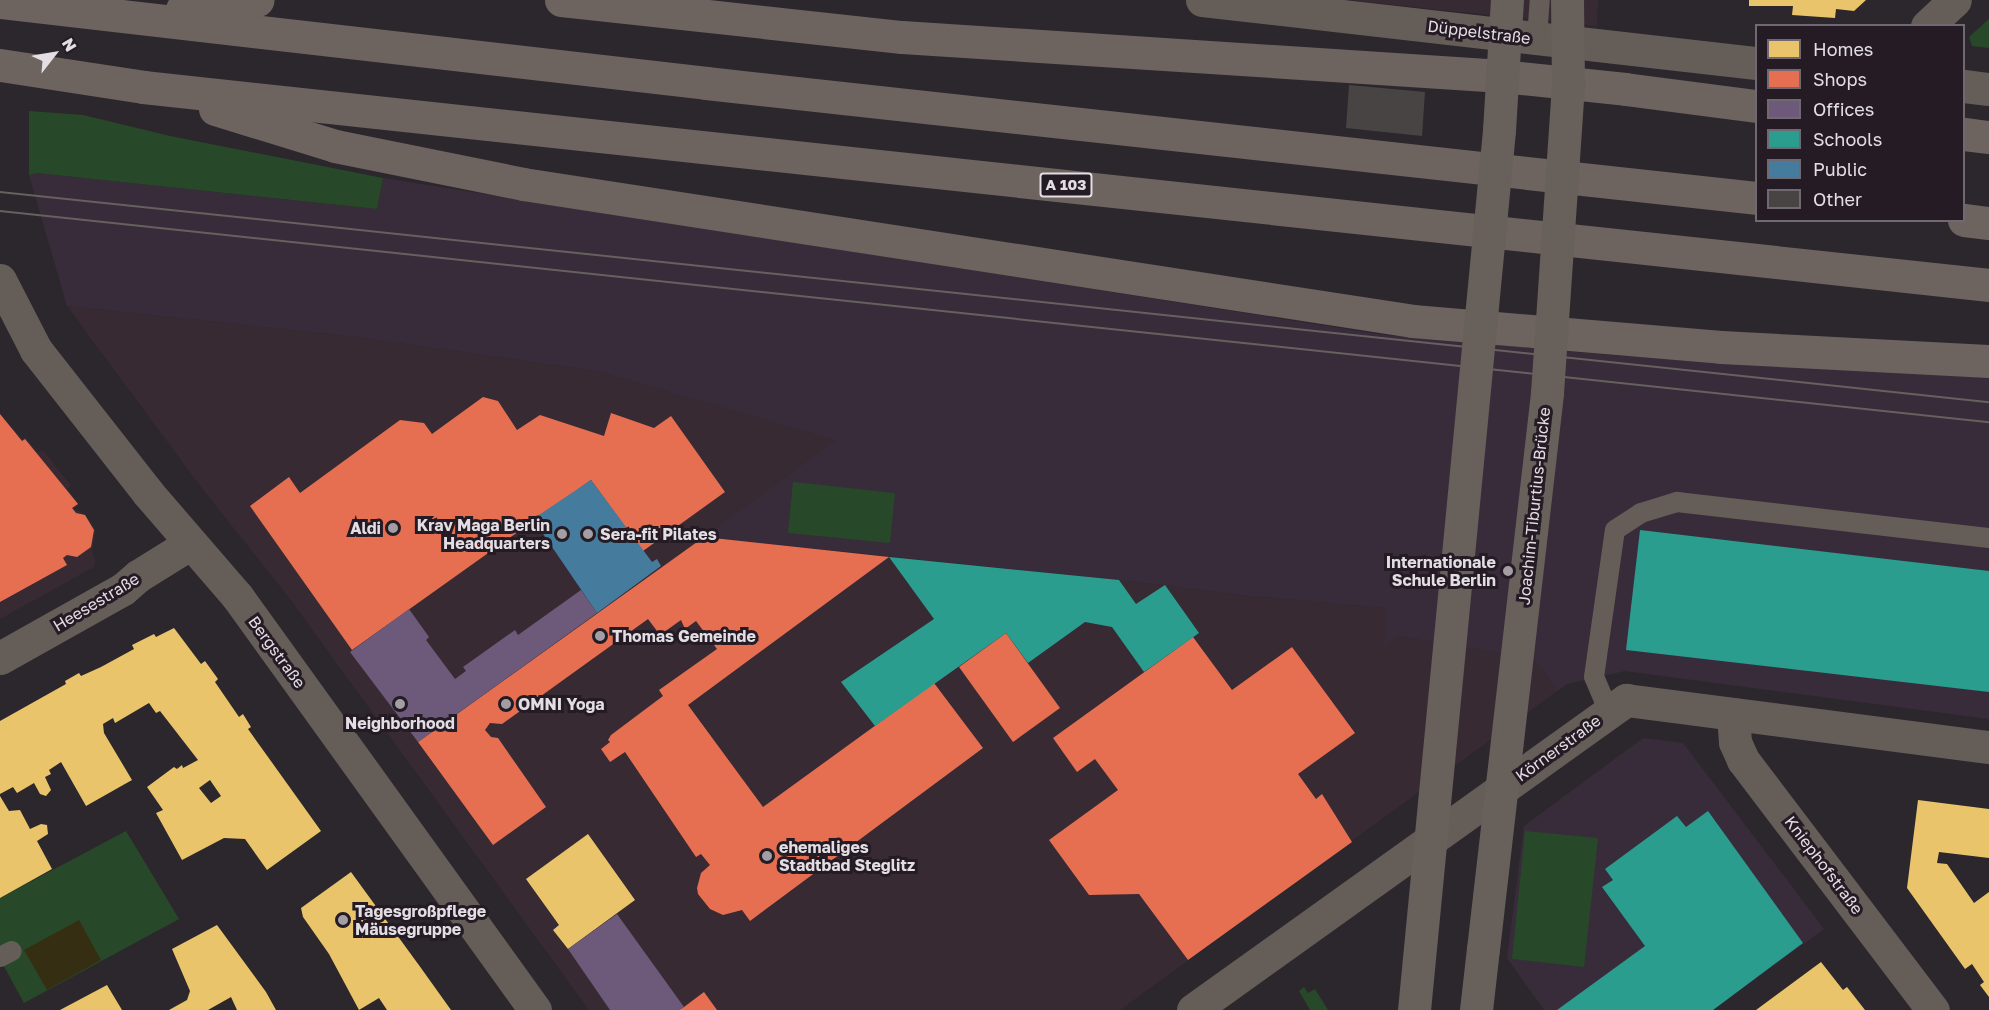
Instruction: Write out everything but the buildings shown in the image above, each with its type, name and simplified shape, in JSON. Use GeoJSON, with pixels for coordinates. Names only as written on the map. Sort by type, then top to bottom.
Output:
{"type":"FeatureCollection","features":[{"type":"Feature","properties":{"kind":"highway"},"geometry":{"type":"LineString","coordinates":[[133,16],[257,0]]}},
{"type":"Feature","properties":{"kind":"highway"},"geometry":{"type":"LineString","coordinates":[[561,0],[902,37],[1502,76],[1755,106]]}},
{"type":"Feature","properties":{"kind":"highway"},"geometry":{"type":"LineString","coordinates":[[0,2],[718,85],[1755,198]]}},
{"type":"Feature","properties":{"kind":"highway","name":"A 103"},"geometry":{"type":"LineString","coordinates":[[0,65],[143,87],[1989,285]]}},
{"type":"Feature","properties":{"kind":"highway"},"geometry":{"type":"LineString","coordinates":[[143,87],[335,146],[523,184],[1413,321],[1721,347],[1989,361]]}},
{"type":"Feature","properties":{"kind":"highway"},"geometry":{"type":"LineString","coordinates":[[1965,134],[1989,137]]}},
{"type":"Feature","properties":{"kind":"highway"},"geometry":{"type":"LineString","coordinates":[[1965,220],[1989,223]]}},
{"type":"Feature","properties":{"kind":"main road"},"geometry":{"type":"LineString","coordinates":[[1414,1010],[1479,327],[1507,0]]}},
{"type":"Feature","properties":{"kind":"main road","name":"Joachim-Tiburtius-Brücke"},"geometry":{"type":"LineString","coordinates":[[1476,1010],[1551,333],[1568,83],[1567,0]]}},
{"type":"Feature","properties":{"kind":"street","name":"Düppelstraße"},"geometry":{"type":"LineString","coordinates":[[1202,0],[1395,11],[1537,39],[1755,63]]}},
{"type":"Feature","properties":{"kind":"street"},"geometry":{"type":"LineString","coordinates":[[1929,24],[1955,0]]}},
{"type":"Feature","properties":{"kind":"street"},"geometry":{"type":"LineString","coordinates":[[1965,86],[1989,89]]}},
{"type":"Feature","properties":{"kind":"street","name":"Bergstraße"},"geometry":{"type":"LineString","coordinates":[[3,296],[36,350],[148,493],[243,605],[535,1010]]}},
{"type":"Feature","properties":{"kind":"street","name":"Heesestraße"},"geometry":{"type":"LineString","coordinates":[[0,658],[123,589],[138,576],[191,543]]}},
{"type":"Feature","properties":{"kind":"street","name":"Körnerstraße"},"geometry":{"type":"LineString","coordinates":[[1193,1010],[1626,700],[1989,747]]}},
{"type":"Feature","properties":{"kind":"street","name":"Kniephofstraße"},"geometry":{"type":"LineString","coordinates":[[1733,714],[1735,742],[1743,760],[1933,1010]]}},
{"type":"Feature","properties":{"kind":"lane"},"geometry":{"type":"LineString","coordinates":[[1537,39],[1540,0]]}},
{"type":"Feature","properties":{"kind":"lane"},"geometry":{"type":"LineString","coordinates":[[1609,712],[1594,677],[1615,530],[1641,513],[1677,502],[1989,538]]}},
{"type":"Feature","properties":{"kind":"shaded area"},"geometry":{"type":"Polygon","coordinates":[[[1348,0],[1598,0],[1597,26],[1375,3],[1348,0]]]}},
{"type":"Feature","properties":{"kind":"shaded area"},"geometry":{"type":"Polygon","coordinates":[[[37,173],[377,209],[383,178],[1385,335],[1623,356],[1989,377],[1989,719],[1625,671],[1567,684],[1557,691],[1534,659],[1397,636],[1384,646],[1386,608],[1240,595],[1165,585],[704,537],[836,440],[597,371],[349,336],[67,306],[29,175],[37,173]]]}},
{"type":"Feature","properties":{"kind":"shaded area"},"geometry":{"type":"Polygon","coordinates":[[[67,306],[349,336],[597,371],[837,440],[705,537],[1165,585],[1240,595],[1387,608],[1397,636],[1534,659],[1557,691],[1120,1010],[589,1010],[287,595],[198,483],[67,306]]]}},
{"type":"Feature","properties":{"kind":"shaded area"},"geometry":{"type":"Polygon","coordinates":[[[0,414],[22,439],[25,437],[38,453],[43,450],[71,486],[67,489],[79,504],[74,509],[85,514],[96,530],[92,550],[94,567],[0,619],[0,414]]]}},
{"type":"Feature","properties":{"kind":"shaded area"},"geometry":{"type":"Polygon","coordinates":[[[1643,738],[1683,743],[1824,929],[1713,1010],[1544,1010],[1507,958],[1524,826],[1643,738]]]}},
{"type":"Feature","properties":{"kind":"green space"},"geometry":{"type":"Polygon","coordinates":[[[1989,19],[1989,48],[1972,46],[1969,37],[1989,19]]]}},
{"type":"Feature","properties":{"kind":"green space"},"geometry":{"type":"Polygon","coordinates":[[[29,111],[83,115],[170,136],[383,178],[377,209],[37,173],[29,175],[29,111]]]}},
{"type":"Feature","properties":{"kind":"green space"},"geometry":{"type":"Polygon","coordinates":[[[793,482],[895,493],[890,543],[788,533],[793,482]]]}},
{"type":"Feature","properties":{"kind":"green space"},"geometry":{"type":"Polygon","coordinates":[[[126,831],[179,919],[24,1003],[0,959],[0,898],[126,831]]]}},
{"type":"Feature","properties":{"kind":"green space"},"geometry":{"type":"Polygon","coordinates":[[[1525,831],[1598,838],[1584,967],[1512,959],[1525,831]]]}},
{"type":"Feature","properties":{"kind":"green space"},"geometry":{"type":"Polygon","coordinates":[[[1304,987],[1308,993],[1315,989],[1328,1010],[1310,1010],[1299,991],[1304,987]]]}},
{"type":"Feature","properties":{"kind":"sand"},"geometry":{"type":"Polygon","coordinates":[[[79,920],[101,960],[47,990],[24,950],[79,920]]]}},
{"type":"Feature","properties":{"kind":"tram line"},"geometry":{"type":"LineString","coordinates":[[0,192],[1989,402]]}},
{"type":"Feature","properties":{"kind":"tram line"},"geometry":{"type":"LineString","coordinates":[[0,211],[1989,422]]}},
{"type":"Feature","properties":{"kind":"place","name":"Aldi"},"geometry":{"type":"Point","coordinates":[393,528]}},
{"type":"Feature","properties":{"kind":"place","name":"Krav Maga Berlin Headquarters"},"geometry":{"type":"Point","coordinates":[562,534]}},
{"type":"Feature","properties":{"kind":"place","name":"Sera-fit Pilates"},"geometry":{"type":"Point","coordinates":[588,534]}},
{"type":"Feature","properties":{"kind":"place","name":"Internationale Schule Berlin"},"geometry":{"type":"Point","coordinates":[1508,571]}},
{"type":"Feature","properties":{"kind":"place","name":"Thomas Gemeinde"},"geometry":{"type":"Point","coordinates":[600,636]}},
{"type":"Feature","properties":{"kind":"place","name":"Neighborhood"},"geometry":{"type":"Point","coordinates":[400,704]}},
{"type":"Feature","properties":{"kind":"place","name":"OMNI Yoga"},"geometry":{"type":"Point","coordinates":[506,704]}},
{"type":"Feature","properties":{"kind":"place","name":"ehemaliges Stadtbad Steglitz"},"geometry":{"type":"Point","coordinates":[767,856]}},
{"type":"Feature","properties":{"kind":"place","name":"Tagesgroßpflege Mäusegruppe"},"geometry":{"type":"Point","coordinates":[343,920]}}]}
